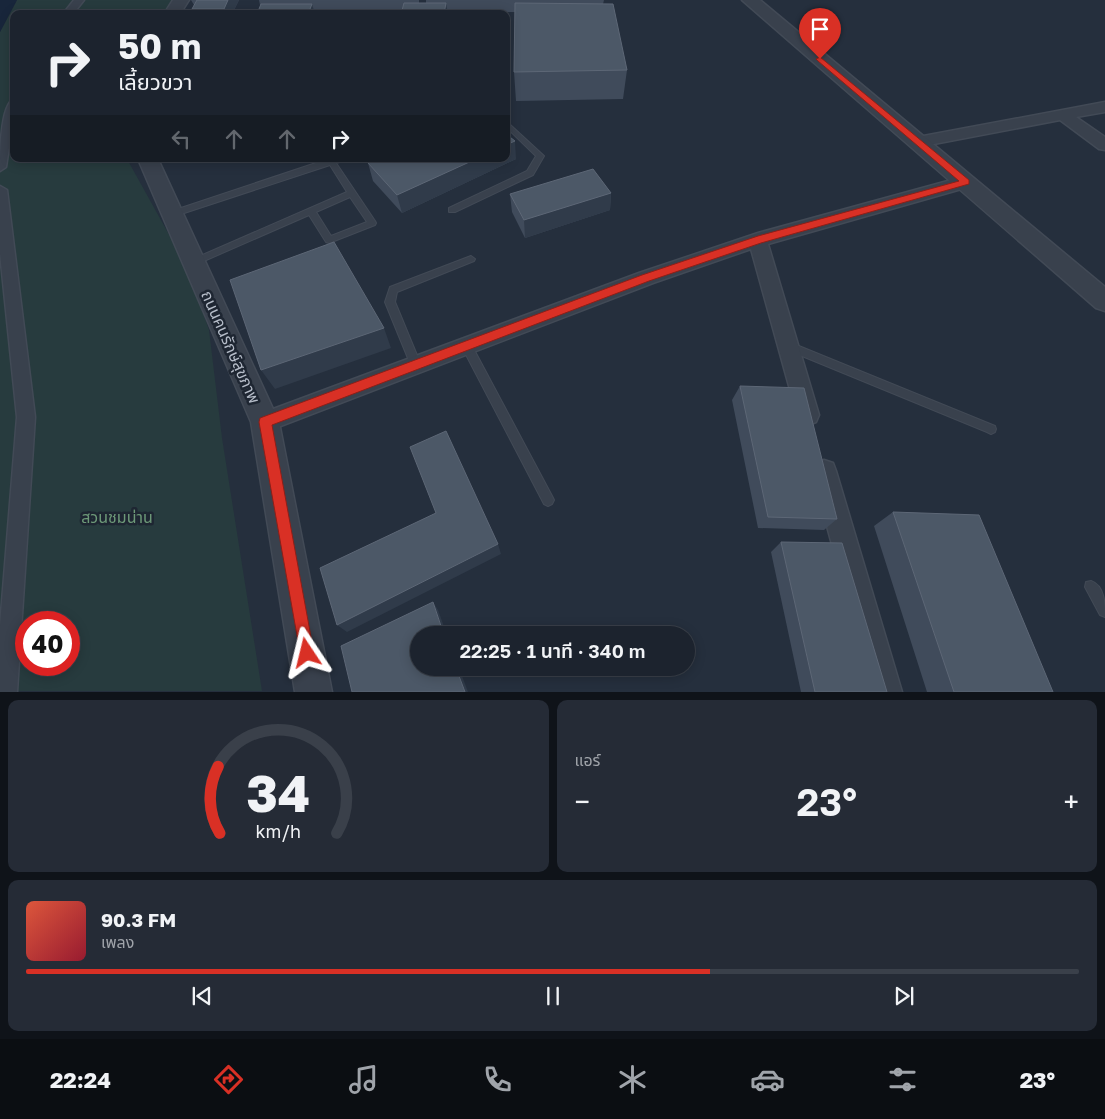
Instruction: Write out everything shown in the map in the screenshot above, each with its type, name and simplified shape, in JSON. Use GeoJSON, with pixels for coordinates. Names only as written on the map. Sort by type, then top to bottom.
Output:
{"type":"FeatureCollection","features":[{"type":"Feature","properties":{"kind":"street"},"geometry":{"type":"LineString","coordinates":[[71,10],[79,0]]}},
{"type":"Feature","properties":{"kind":"street"},"geometry":{"type":"LineString","coordinates":[[750,0],[1105,301]]}},
{"type":"Feature","properties":{"kind":"street"},"geometry":{"type":"LineString","coordinates":[[918,142],[1105,107]]}},
{"type":"Feature","properties":{"kind":"street"},"geometry":{"type":"LineString","coordinates":[[0,168],[7,117],[10,111]]}},
{"type":"Feature","properties":{"kind":"street"},"geometry":{"type":"LineString","coordinates":[[1061,114],[1105,145]]}},
{"type":"Feature","properties":{"kind":"street","name":"ถนนคนรักษ์สุขภาพ"},"geometry":{"type":"LineString","coordinates":[[149,162],[265,422],[314,692]]}},
{"type":"Feature","properties":{"kind":"street"},"geometry":{"type":"LineString","coordinates":[[265,422],[646,278],[758,240],[966,182]]}},
{"type":"Feature","properties":{"kind":"street"},"geometry":{"type":"LineString","coordinates":[[0,190],[26,417],[6,692]]}},
{"type":"Feature","properties":{"kind":"street"},"geometry":{"type":"LineString","coordinates":[[758,240],[887,692]]}},
{"type":"Feature","properties":{"kind":"lane"},"geometry":{"type":"LineString","coordinates":[[452,210],[530,173],[540,156],[510,127]]}},
{"type":"Feature","properties":{"kind":"lane"},"geometry":{"type":"LineString","coordinates":[[172,214],[329,162]]}},
{"type":"Feature","properties":{"kind":"lane"},"geometry":{"type":"LineString","coordinates":[[312,212],[329,240],[372,223],[351,193],[336,162]]}},
{"type":"Feature","properties":{"kind":"lane"},"geometry":{"type":"LineString","coordinates":[[194,262],[312,212],[351,193]]}},
{"type":"Feature","properties":{"kind":"lane"},"geometry":{"type":"LineString","coordinates":[[416,365],[390,302],[393,290],[471,259]]}},
{"type":"Feature","properties":{"kind":"lane"},"geometry":{"type":"LineString","coordinates":[[788,346],[991,429]]}},
{"type":"Feature","properties":{"kind":"lane"},"geometry":{"type":"LineString","coordinates":[[467,347],[548,500]]}},
{"type":"Feature","properties":{"kind":"lane"},"geometry":{"type":"LineString","coordinates":[[1091,587],[1105,610]]}},
{"type":"Feature","properties":{"kind":"green space","name":"สวนชมน่าน"},"geometry":{"type":"Polygon","coordinates":[[[17,0],[172,0],[166,10],[12,10],[17,0]]]}},
{"type":"Feature","properties":{"kind":"green space","name":"สวนชมน่าน"},"geometry":{"type":"Polygon","coordinates":[[[10,13],[10,162],[129,162],[187,267],[209,330],[222,438],[262,691],[0,691],[0,32],[10,13]]]}},
{"type":"Feature","properties":{"kind":"water"},"geometry":{"type":"Polygon","coordinates":[[[0,0],[17,0],[10,10],[0,32],[0,0]]]}},
{"type":"Feature","properties":{"kind":"building"},"geometry":{"type":"Polygon","coordinates":[[[197,0],[228,0],[224,9],[192,9],[197,0]]]}},
{"type":"Feature","properties":{"kind":"building"},"geometry":{"type":"Polygon","coordinates":[[[404,3],[446,3],[445,10],[402,10],[404,3]]]}},
{"type":"Feature","properties":{"kind":"building"},"geometry":{"type":"Polygon","coordinates":[[[515,3],[613,4],[627,70],[514,72],[515,3]]]}},
{"type":"Feature","properties":{"kind":"building"},"geometry":{"type":"Polygon","coordinates":[[[261,4],[312,4],[310,10],[259,10],[261,4]]]}},
{"type":"Feature","properties":{"kind":"building"},"geometry":{"type":"Polygon","coordinates":[[[371,162],[469,162],[397,195],[368,163],[371,162]]]}},
{"type":"Feature","properties":{"kind":"building"},"geometry":{"type":"Polygon","coordinates":[[[593,169],[611,193],[524,220],[510,194],[593,169]]]}},
{"type":"Feature","properties":{"kind":"building"},"geometry":{"type":"Polygon","coordinates":[[[334,242],[384,328],[261,370],[230,280],[334,242]]]}},
{"type":"Feature","properties":{"kind":"building"},"geometry":{"type":"Polygon","coordinates":[[[740,386],[804,388],[837,519],[768,517],[740,386]]]}},
{"type":"Feature","properties":{"kind":"building"},"geometry":{"type":"Polygon","coordinates":[[[446,431],[498,544],[337,625],[320,568],[436,513],[410,447],[446,431]]]}},
{"type":"Feature","properties":{"kind":"building"},"geometry":{"type":"Polygon","coordinates":[[[893,512],[979,515],[1053,692],[954,692],[893,512]]]}},
{"type":"Feature","properties":{"kind":"building"},"geometry":{"type":"Polygon","coordinates":[[[781,542],[842,543],[887,692],[815,692],[781,542]]]}},
{"type":"Feature","properties":{"kind":"building"},"geometry":{"type":"Polygon","coordinates":[[[433,602],[441,626],[410,626],[410,676],[459,676],[465,692],[352,692],[341,646],[433,602]]]}},
{"type":"Feature","properties":{"kind":"route"},"geometry":{"type":"LineString","coordinates":[[307,653],[265,422],[646,278],[758,240],[966,182],[820,59]]}}]}
